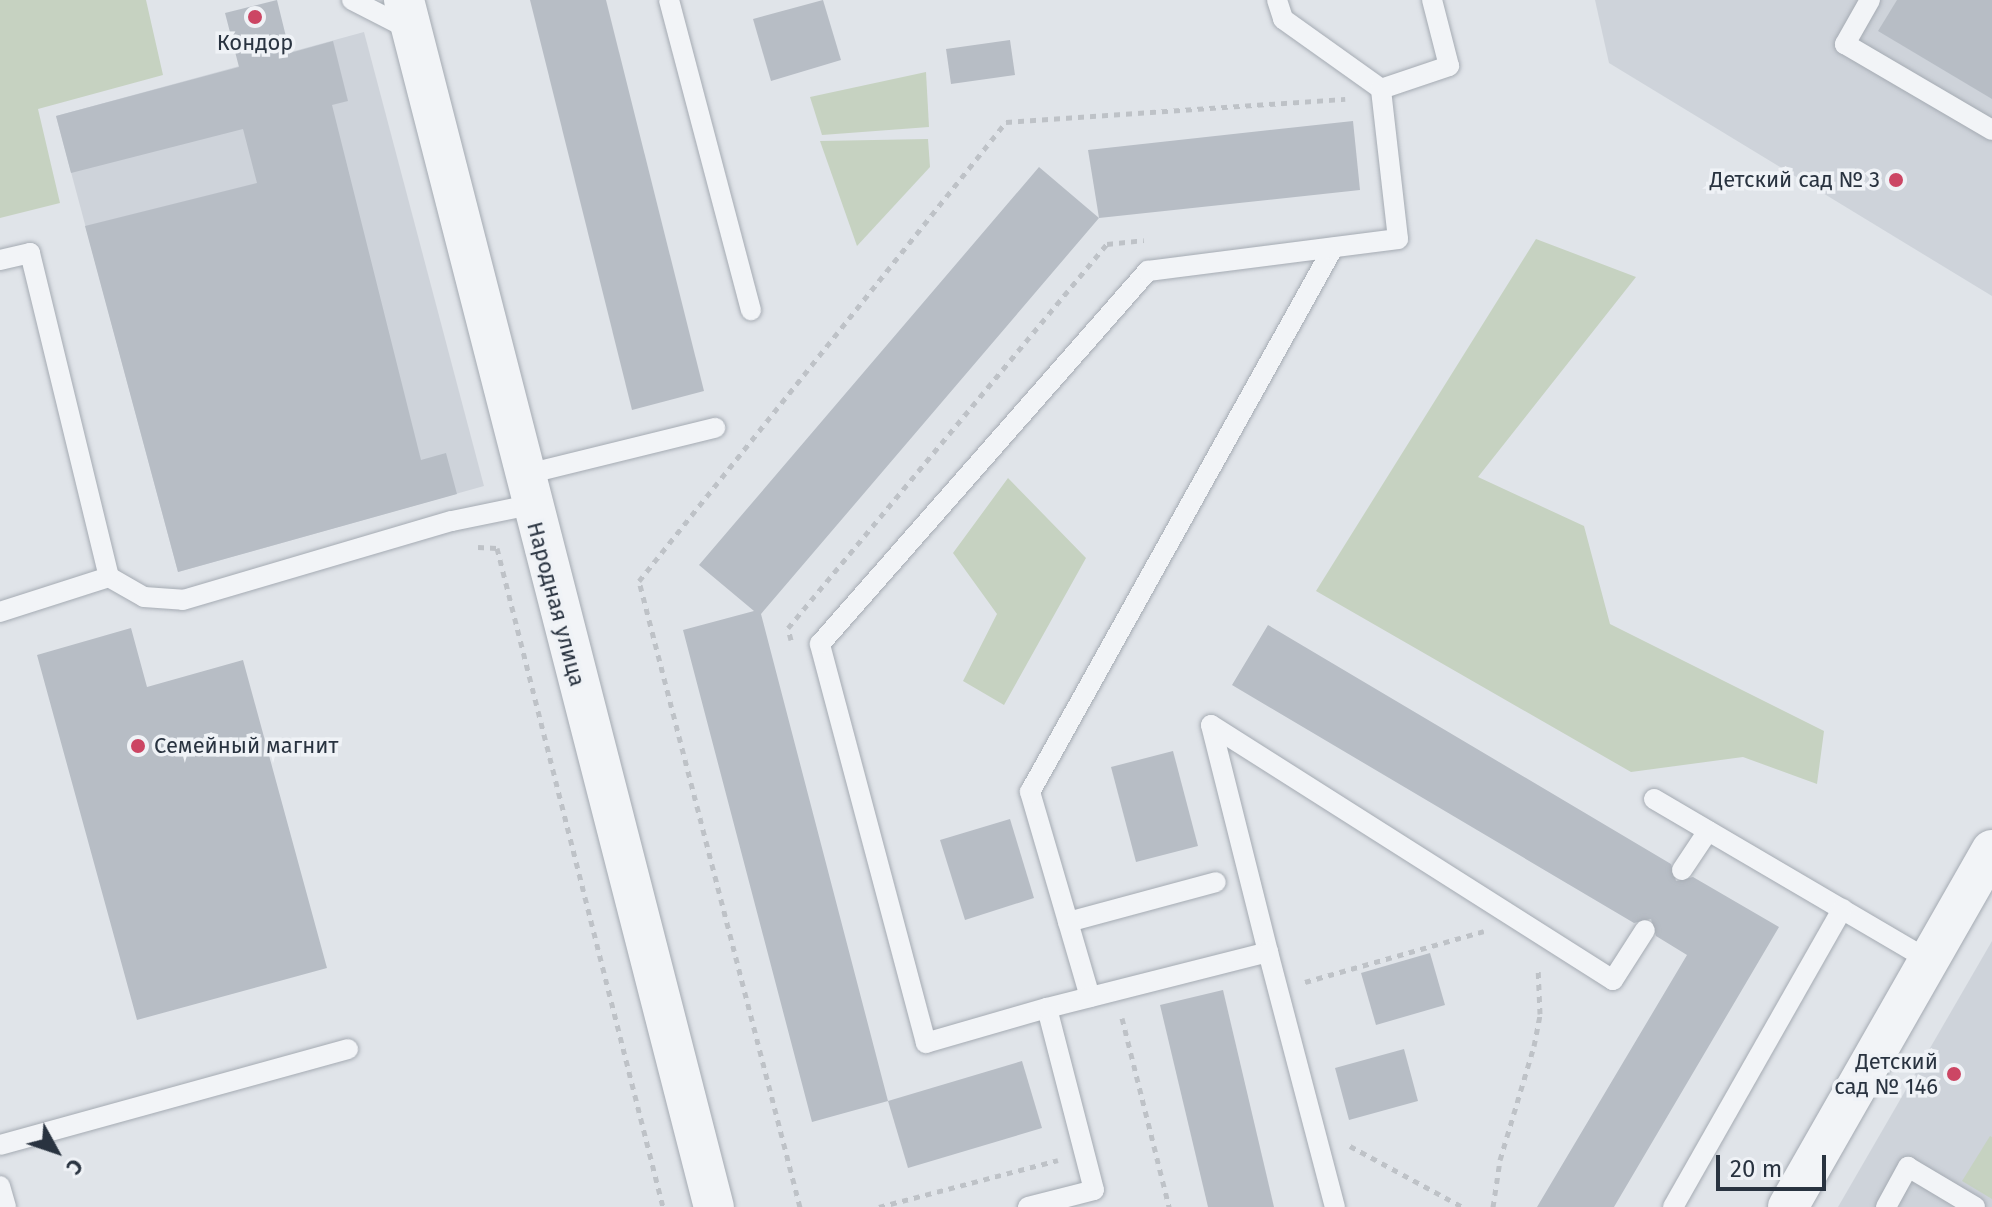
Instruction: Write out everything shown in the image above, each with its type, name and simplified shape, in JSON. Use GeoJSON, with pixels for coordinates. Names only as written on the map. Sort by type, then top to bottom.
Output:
{"type":"FeatureCollection","features":[{"type":"Feature","properties":{"kind":"street","name":"Народная улица"},"geometry":{"type":"LineString","coordinates":[[407,15],[714,1207]]}},
{"type":"Feature","properties":{"kind":"street"},"geometry":{"type":"LineString","coordinates":[[1788,1207],[1992,850]]}},
{"type":"Feature","properties":{"kind":"lane"},"geometry":{"type":"LineString","coordinates":[[352,0],[407,15]]}},
{"type":"Feature","properties":{"kind":"lane"},"geometry":{"type":"LineString","coordinates":[[669,0],[751,310]]}},
{"type":"Feature","properties":{"kind":"lane"},"geometry":{"type":"LineString","coordinates":[[1268,952],[1047,1008],[926,1043],[820,644],[1148,271],[1398,239],[1381,89],[1283,19],[1277,0]]}},
{"type":"Feature","properties":{"kind":"lane"},"geometry":{"type":"LineString","coordinates":[[1381,89],[1449,66],[1432,0]]}},
{"type":"Feature","properties":{"kind":"lane"},"geometry":{"type":"LineString","coordinates":[[1870,0],[1845,44],[1992,130]]}},
{"type":"Feature","properties":{"kind":"lane"},"geometry":{"type":"LineString","coordinates":[[1090,997],[1030,792],[1333,248]]}},
{"type":"Feature","properties":{"kind":"lane"},"geometry":{"type":"LineString","coordinates":[[0,260],[30,253],[109,577],[144,597],[183,600],[452,521],[527,490],[715,428]]}},
{"type":"Feature","properties":{"kind":"lane"},"geometry":{"type":"LineString","coordinates":[[0,612],[109,577]]}},
{"type":"Feature","properties":{"kind":"lane"},"geometry":{"type":"LineString","coordinates":[[1335,1207],[1211,725],[1613,980],[1645,930]]}},
{"type":"Feature","properties":{"kind":"lane"},"geometry":{"type":"LineString","coordinates":[[1654,799],[1928,960]]}},
{"type":"Feature","properties":{"kind":"lane"},"geometry":{"type":"LineString","coordinates":[[1682,870],[1708,831]]}},
{"type":"Feature","properties":{"kind":"lane"},"geometry":{"type":"LineString","coordinates":[[1068,922],[1216,882]]}},
{"type":"Feature","properties":{"kind":"lane"},"geometry":{"type":"LineString","coordinates":[[1673,1207],[1842,909]]}},
{"type":"Feature","properties":{"kind":"lane"},"geometry":{"type":"LineString","coordinates":[[1028,1207],[1093,1199],[1047,1008]]}},
{"type":"Feature","properties":{"kind":"lane"},"geometry":{"type":"LineString","coordinates":[[0,1145],[348,1049]]}},
{"type":"Feature","properties":{"kind":"lane"},"geometry":{"type":"LineString","coordinates":[[1886,1207],[1908,1167],[1975,1207]]}},
{"type":"Feature","properties":{"kind":"lane"},"geometry":{"type":"LineString","coordinates":[[0,1186],[6,1207]]}},
{"type":"Feature","properties":{"kind":"path"},"geometry":{"type":"LineString","coordinates":[[452,521],[459,546],[497,548],[663,1207]]}},
{"type":"Feature","properties":{"kind":"path"},"geometry":{"type":"LineString","coordinates":[[1277,990],[1518,922]]}},
{"type":"Feature","properties":{"kind":"path"},"geometry":{"type":"LineString","coordinates":[[1493,1207],[1500,1160],[1540,1014],[1537,934]]}},
{"type":"Feature","properties":{"kind":"path"},"geometry":{"type":"LineString","coordinates":[[1120,1011],[1169,1207]]}},
{"type":"Feature","properties":{"kind":"path"},"geometry":{"type":"LineString","coordinates":[[1314,1127],[1463,1207]]}},
{"type":"Feature","properties":{"kind":"path"},"geometry":{"type":"LineString","coordinates":[[879,1207],[1061,1159],[1058,1145]]}},
{"type":"Feature","properties":{"kind":"shaded area","name":"Детский сад № 3"},"geometry":{"type":"Polygon","coordinates":[[[1595,0],[1992,0],[1992,296],[1609,63],[1595,0]]]}},
{"type":"Feature","properties":{"kind":"shaded area"},"geometry":{"type":"Polygon","coordinates":[[[364,32],[484,486],[178,572],[56,116],[364,32]]]}},
{"type":"Feature","properties":{"kind":"shaded area","name":"Детский сад № 146"},"geometry":{"type":"Polygon","coordinates":[[[1992,941],[1992,1207],[1838,1207],[1992,941]]]}},
{"type":"Feature","properties":{"kind":"green space"},"geometry":{"type":"Polygon","coordinates":[[[0,0],[146,0],[163,75],[38,109],[60,203],[0,218],[0,0]]]}},
{"type":"Feature","properties":{"kind":"green space"},"geometry":{"type":"Polygon","coordinates":[[[926,72],[929,127],[822,135],[810,97],[926,72]]]}},
{"type":"Feature","properties":{"kind":"green space"},"geometry":{"type":"Polygon","coordinates":[[[928,139],[930,167],[857,246],[820,141],[928,139]]]}},
{"type":"Feature","properties":{"kind":"green space"},"geometry":{"type":"Polygon","coordinates":[[[1536,239],[1636,277],[1478,477],[1584,526],[1610,624],[1824,731],[1817,784],[1743,757],[1631,772],[1316,591],[1536,239]]]}},
{"type":"Feature","properties":{"kind":"green space"},"geometry":{"type":"Polygon","coordinates":[[[1008,478],[1086,558],[1004,705],[963,681],[997,614],[953,553],[1008,478]]]}},
{"type":"Feature","properties":{"kind":"green space"},"geometry":{"type":"Polygon","coordinates":[[[1992,1137],[1992,1199],[1962,1181],[1992,1137]]]}},
{"type":"Feature","properties":{"kind":"building"},"geometry":{"type":"Polygon","coordinates":[[[277,0],[290,53],[333,41],[348,101],[332,105],[421,460],[446,453],[457,494],[178,572],[85,226],[257,183],[243,129],[71,173],[56,116],[239,67],[225,13],[277,0]]]}},
{"type":"Feature","properties":{"kind":"building"},"geometry":{"type":"Polygon","coordinates":[[[530,0],[606,0],[704,391],[632,410],[530,0]]]}},
{"type":"Feature","properties":{"kind":"building"},"geometry":{"type":"Polygon","coordinates":[[[823,0],[841,60],[771,81],[753,19],[823,0]]]}},
{"type":"Feature","properties":{"kind":"building"},"geometry":{"type":"Polygon","coordinates":[[[1897,0],[1992,0],[1992,99],[1878,31],[1897,0]]]}},
{"type":"Feature","properties":{"kind":"building"},"geometry":{"type":"Polygon","coordinates":[[[1010,40],[1015,75],[951,84],[946,49],[1010,40]]]}},
{"type":"Feature","properties":{"kind":"building"},"geometry":{"type":"Polygon","coordinates":[[[1353,121],[1360,190],[1099,218],[1088,150],[1353,121]]]}},
{"type":"Feature","properties":{"kind":"building"},"geometry":{"type":"Polygon","coordinates":[[[1039,167],[1099,218],[761,614],[888,1101],[812,1122],[683,630],[754,611],[699,565],[1039,167]]]}},
{"type":"Feature","properties":{"kind":"building"},"geometry":{"type":"Polygon","coordinates":[[[1268,625],[1671,864],[1676,881],[1693,877],[1779,927],[1614,1207],[1537,1207],[1687,955],[1656,936],[1651,919],[1634,923],[1232,685],[1268,625]]]}},
{"type":"Feature","properties":{"kind":"building"},"geometry":{"type":"Polygon","coordinates":[[[131,628],[147,687],[243,660],[327,968],[137,1020],[37,655],[131,628]]]}},
{"type":"Feature","properties":{"kind":"building"},"geometry":{"type":"Polygon","coordinates":[[[1173,751],[1198,846],[1136,862],[1111,767],[1173,751]]]}},
{"type":"Feature","properties":{"kind":"building"},"geometry":{"type":"Polygon","coordinates":[[[1010,819],[1034,898],[965,920],[940,840],[1010,819]]]}},
{"type":"Feature","properties":{"kind":"building"},"geometry":{"type":"Polygon","coordinates":[[[1430,953],[1445,1005],[1376,1025],[1361,973],[1430,953]]]}},
{"type":"Feature","properties":{"kind":"building"},"geometry":{"type":"Polygon","coordinates":[[[1223,990],[1274,1207],[1208,1207],[1160,1005],[1223,990]]]}},
{"type":"Feature","properties":{"kind":"building"},"geometry":{"type":"Polygon","coordinates":[[[1404,1049],[1418,1101],[1349,1120],[1335,1068],[1404,1049]]]}},
{"type":"Feature","properties":{"kind":"building"},"geometry":{"type":"Polygon","coordinates":[[[1022,1061],[1042,1128],[908,1168],[888,1101],[1022,1061]]]}},
{"type":"Feature","properties":{"kind":"place","name":"Кондор"},"geometry":{"type":"Point","coordinates":[255,17]}},
{"type":"Feature","properties":{"kind":"place","name":"Детский сад № 3"},"geometry":{"type":"Point","coordinates":[1896,180]}},
{"type":"Feature","properties":{"kind":"place","name":"Семейный магнит"},"geometry":{"type":"Point","coordinates":[138,746]}},
{"type":"Feature","properties":{"kind":"place","name":"Детский сад № 146"},"geometry":{"type":"Point","coordinates":[1954,1074]}}]}
